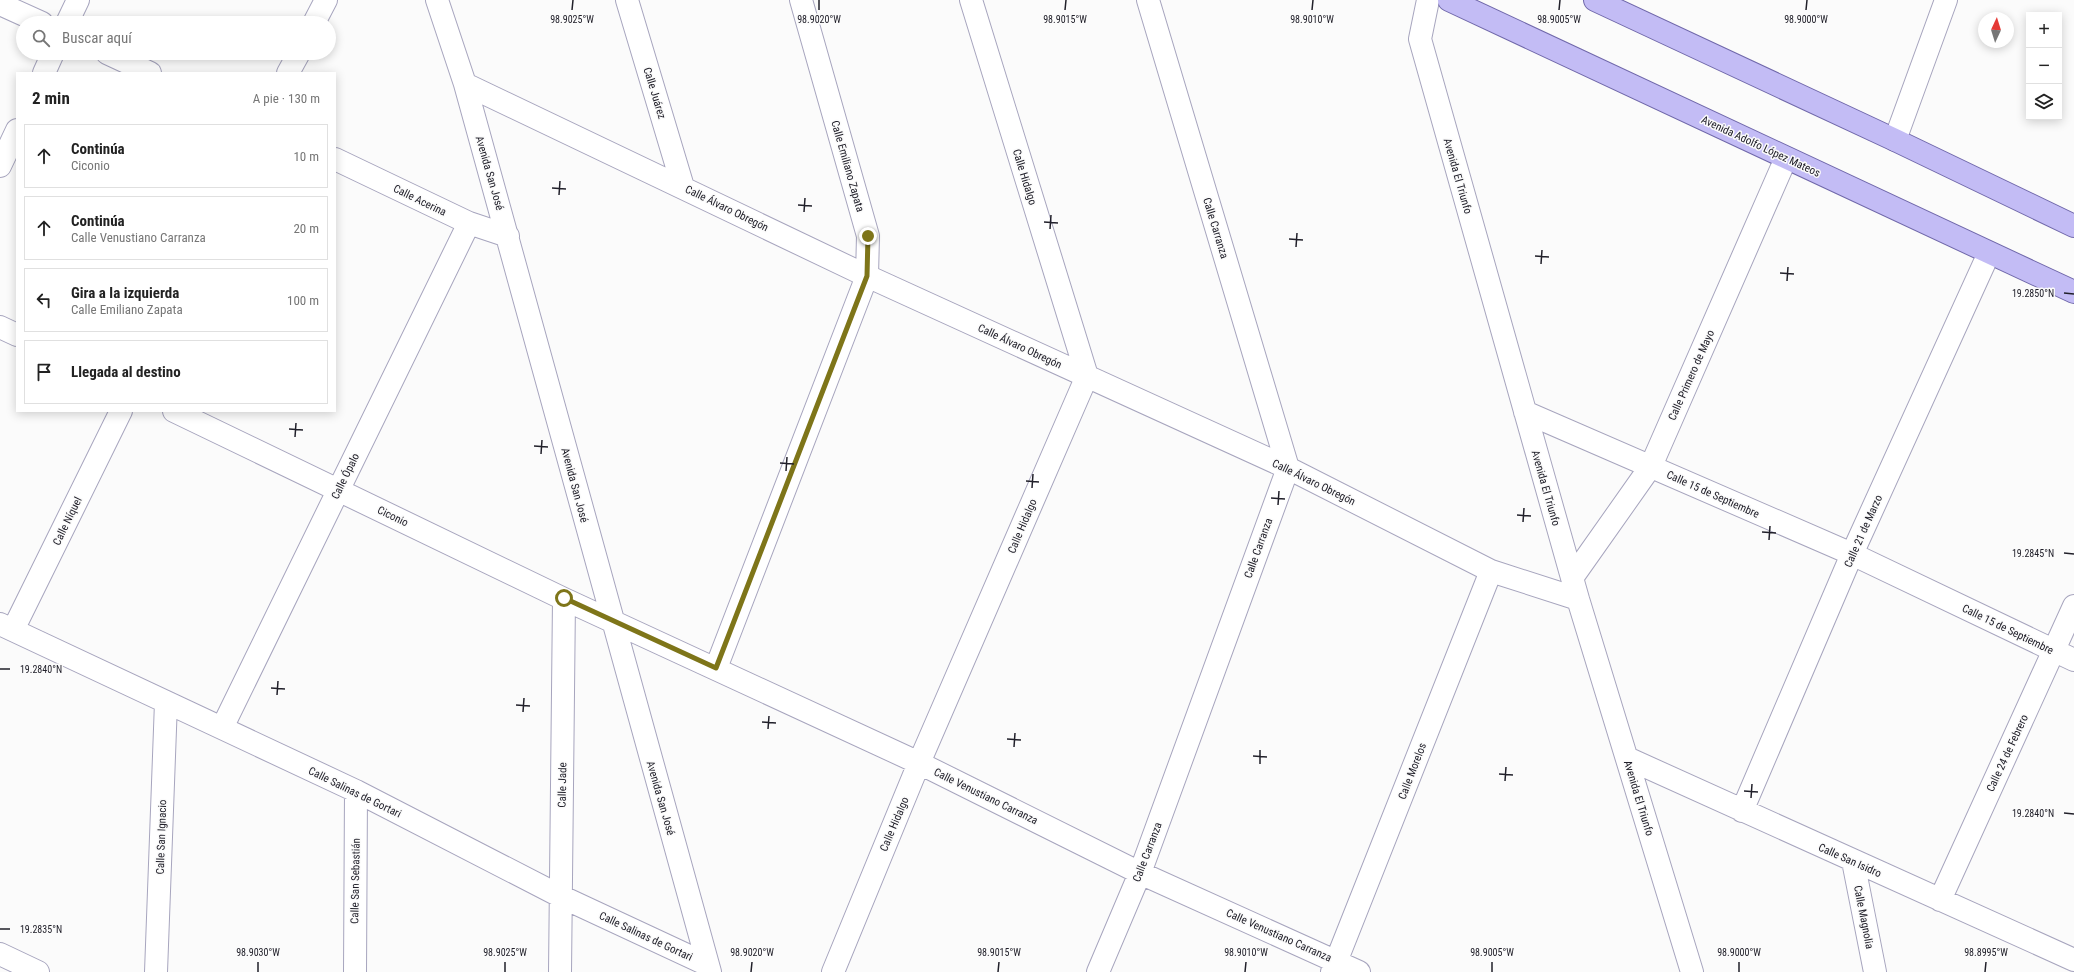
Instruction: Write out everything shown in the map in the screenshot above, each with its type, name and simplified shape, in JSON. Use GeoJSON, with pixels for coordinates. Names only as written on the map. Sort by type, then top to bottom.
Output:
{"type":"FeatureCollection","features":[{"type":"Feature","properties":{"kind":"main road","name":"Avenida Adolfo López Mateos"},"geometry":{"type":"LineString","coordinates":[[1449,0],[2074,292]]}},
{"type":"Feature","properties":{"kind":"main road"},"geometry":{"type":"LineString","coordinates":[[1595,0],[1895,140],[2074,226]]}},
{"type":"Feature","properties":{"kind":"street"},"geometry":{"type":"LineString","coordinates":[[70,16],[78,0]]}},
{"type":"Feature","properties":{"kind":"street"},"geometry":{"type":"LineString","coordinates":[[318,16],[326,0]]}},
{"type":"Feature","properties":{"kind":"street","name":"Avenida San José"},"geometry":{"type":"LineString","coordinates":[[437,0],[465,84],[508,236],[612,621],[709,969]]}},
{"type":"Feature","properties":{"kind":"street","name":"Calle Juárez"},"geometry":{"type":"LineString","coordinates":[[627,0],[683,187]]}},
{"type":"Feature","properties":{"kind":"street","name":"Calle Emiliano Zapata"},"geometry":{"type":"LineString","coordinates":[[716,668],[867,276],[868,236],[801,0]]}},
{"type":"Feature","properties":{"kind":"street","name":"Calle Hidalgo"},"geometry":{"type":"LineString","coordinates":[[832,972],[920,763],[1087,376],[971,0]]}},
{"type":"Feature","properties":{"kind":"street","name":"Calle Carranza"},"geometry":{"type":"LineString","coordinates":[[1098,972],[1140,873],[1288,468],[1148,0]]}},
{"type":"Feature","properties":{"kind":"street","name":"Avenida El Triunfo"},"geometry":{"type":"LineString","coordinates":[[1428,0],[1420,39],[1578,599],[1692,972]]}},
{"type":"Feature","properties":{"kind":"street"},"geometry":{"type":"LineString","coordinates":[[1895,140],[1946,0]]}},
{"type":"Feature","properties":{"kind":"street"},"geometry":{"type":"LineString","coordinates":[[0,4],[27,16]]}},
{"type":"Feature","properties":{"kind":"street"},"geometry":{"type":"LineString","coordinates":[[44,72],[50,60]]}},
{"type":"Feature","properties":{"kind":"street"},"geometry":{"type":"LineString","coordinates":[[122,60],[148,72]]}},
{"type":"Feature","properties":{"kind":"street"},"geometry":{"type":"LineString","coordinates":[[289,72],[295,60]]}},
{"type":"Feature","properties":{"kind":"street","name":"Calle Álvaro Obregón"},"geometry":{"type":"LineString","coordinates":[[465,84],[867,276],[1288,468],[1491,571],[1578,599]]}},
{"type":"Feature","properties":{"kind":"street"},"geometry":{"type":"LineString","coordinates":[[0,166],[16,132]]}},
{"type":"Feature","properties":{"kind":"street","name":"Calle Primero de Mayo"},"geometry":{"type":"LineString","coordinates":[[1572,578],[1651,466],[1786,158]]}},
{"type":"Feature","properties":{"kind":"street","name":"Calle Acerina"},"geometry":{"type":"LineString","coordinates":[[336,159],[469,223],[508,236]]}},
{"type":"Feature","properties":{"kind":"street","name":"Calle Ópalo"},"geometry":{"type":"LineString","coordinates":[[222,728],[469,223]]}},
{"type":"Feature","properties":{"kind":"street","name":"Calle 21 de Marzo"},"geometry":{"type":"LineString","coordinates":[[1742,811],[1852,554],[1989,253]]}},
{"type":"Feature","properties":{"kind":"street"},"geometry":{"type":"LineString","coordinates":[[0,327],[16,335]]}},
{"type":"Feature","properties":{"kind":"street","name":"Calle Níquel"},"geometry":{"type":"LineString","coordinates":[[6,627],[120,412]]}},
{"type":"Feature","properties":{"kind":"street","name":"Ciconio"},"geometry":{"type":"LineString","coordinates":[[176,412],[612,621]]}},
{"type":"Feature","properties":{"kind":"street","name":"Calle 15 de Septiembre"},"geometry":{"type":"LineString","coordinates":[[1525,412],[1852,554],[2074,660]]}},
{"type":"Feature","properties":{"kind":"street","name":"Calle Morelos"},"geometry":{"type":"LineString","coordinates":[[1335,966],[1491,571]]}},
{"type":"Feature","properties":{"kind":"street","name":"Calle Jade"},"geometry":{"type":"LineString","coordinates":[[560,972],[564,598]]}},
{"type":"Feature","properties":{"kind":"street","name":"Calle 24 de Febrero"},"geometry":{"type":"LineString","coordinates":[[1940,900],[2074,606]]}},
{"type":"Feature","properties":{"kind":"street","name":"Calle Venustiano Carranza"},"geometry":{"type":"LineString","coordinates":[[612,621],[920,763],[1140,873],[1335,966],[1360,972]]}},
{"type":"Feature","properties":{"kind":"street","name":"Calle Salinas de Gortari"},"geometry":{"type":"LineString","coordinates":[[6,627],[356,791],[560,896],[709,969]]}},
{"type":"Feature","properties":{"kind":"street","name":"Calle San Ignacio"},"geometry":{"type":"LineString","coordinates":[[156,972],[166,702]]}},
{"type":"Feature","properties":{"kind":"street","name":"Calle San Isidro"},"geometry":{"type":"LineString","coordinates":[[1627,758],[1940,900],[2071,963]]}},
{"type":"Feature","properties":{"kind":"street","name":"Calle San Sebastián"},"geometry":{"type":"LineString","coordinates":[[355,972],[356,791]]}},
{"type":"Feature","properties":{"kind":"street","name":"Calle Magnolia"},"geometry":{"type":"LineString","coordinates":[[1853,861],[1876,972]]}},
{"type":"Feature","properties":{"kind":"street"},"geometry":{"type":"LineString","coordinates":[[0,954],[38,972]]}},
{"type":"Feature","properties":{"kind":"route"},"geometry":{"type":"LineString","coordinates":[[564,598],[716,668],[867,276],[868,236]]}}]}
